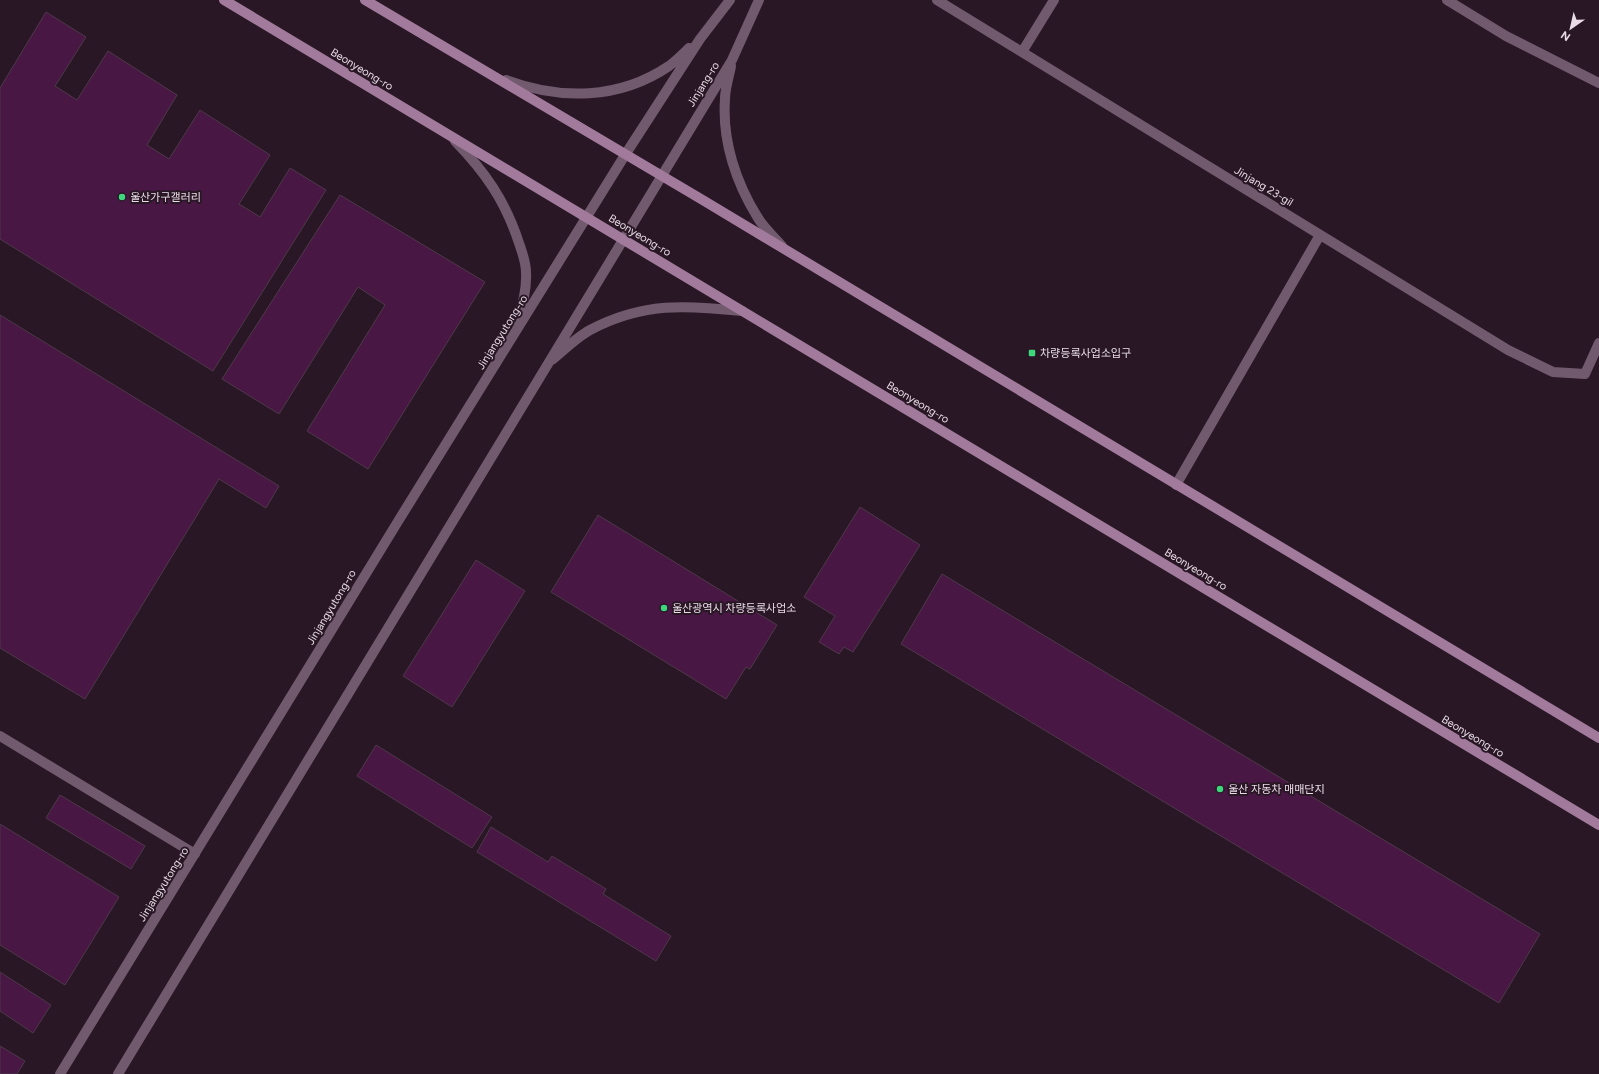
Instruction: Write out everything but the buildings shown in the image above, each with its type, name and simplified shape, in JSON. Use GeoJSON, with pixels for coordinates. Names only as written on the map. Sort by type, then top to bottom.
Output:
{"type":"FeatureCollection","features":[{"type":"Feature","properties":{"kind":"main road","name":"Beonyeong-ro"},"geometry":{"type":"LineString","coordinates":[[224,0],[1599,825]]}},
{"type":"Feature","properties":{"kind":"main road"},"geometry":{"type":"LineString","coordinates":[[365,0],[1599,738]]}},
{"type":"Feature","properties":{"kind":"street"},"geometry":{"type":"LineString","coordinates":[[625,155],[700,39],[730,0]]}},
{"type":"Feature","properties":{"kind":"street","name":"Jinjang-ro"},"geometry":{"type":"LineString","coordinates":[[661,176],[732,60],[759,0]]}},
{"type":"Feature","properties":{"kind":"street","name":"Jinjang 23-gil"},"geometry":{"type":"LineString","coordinates":[[937,0],[1508,350],[1553,372],[1585,374],[1599,343]]}},
{"type":"Feature","properties":{"kind":"street"},"geometry":{"type":"LineString","coordinates":[[1022,52],[1054,0]]}},
{"type":"Feature","properties":{"kind":"street"},"geometry":{"type":"LineString","coordinates":[[1448,0],[1506,36],[1599,83]]}},
{"type":"Feature","properties":{"kind":"street"},"geometry":{"type":"LineString","coordinates":[[487,73],[526,88],[555,94],[583,94],[617,89],[646,79],[670,66],[700,39]]}},
{"type":"Feature","properties":{"kind":"street"},"geometry":{"type":"LineString","coordinates":[[732,60],[725,98],[725,128],[731,157],[742,189],[759,219],[785,250]]}},
{"type":"Feature","properties":{"kind":"street"},"geometry":{"type":"LineString","coordinates":[[449,135],[479,166],[498,194],[513,226],[522,252],[526,271],[525,299],[512,338]]}},
{"type":"Feature","properties":{"kind":"street","name":"Jinjangyutong-ro"},"geometry":{"type":"LineString","coordinates":[[60,1074],[392,530],[625,155]]}},
{"type":"Feature","properties":{"kind":"street"},"geometry":{"type":"LineString","coordinates":[[118,1074],[661,176]]}},
{"type":"Feature","properties":{"kind":"street"},"geometry":{"type":"LineString","coordinates":[[1176,485],[1320,235]]}},
{"type":"Feature","properties":{"kind":"street"},"geometry":{"type":"LineString","coordinates":[[547,364],[589,330],[623,315],[657,307],[695,306],[742,311]]}},
{"type":"Feature","properties":{"kind":"street"},"geometry":{"type":"LineString","coordinates":[[0,736],[195,854]]}},
{"type":"Feature","properties":{"kind":"place","name":"울산가구갤러리"},"geometry":{"type":"Point","coordinates":[122,197]}},
{"type":"Feature","properties":{"kind":"place","name":"차량등록사업소입구"},"geometry":{"type":"Point","coordinates":[1032,353]}},
{"type":"Feature","properties":{"kind":"place","name":"울산광역시 차량등록사업소"},"geometry":{"type":"Point","coordinates":[664,608]}},
{"type":"Feature","properties":{"kind":"place","name":"울산 자동차 매매단지"},"geometry":{"type":"Point","coordinates":[1220,789]}}]}
